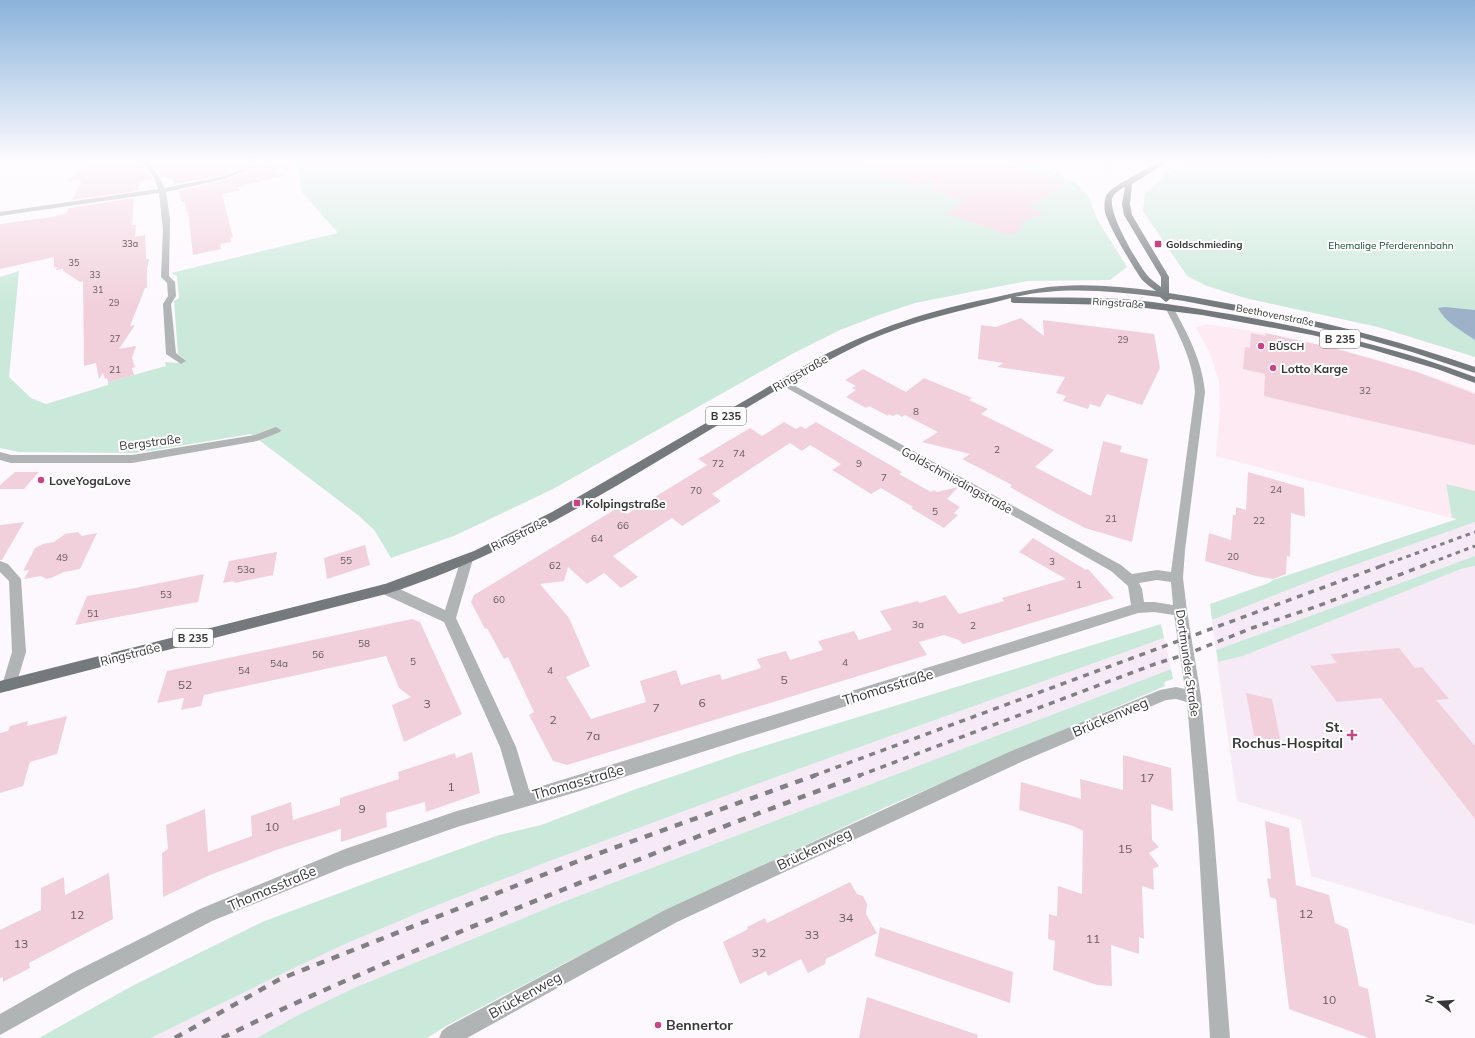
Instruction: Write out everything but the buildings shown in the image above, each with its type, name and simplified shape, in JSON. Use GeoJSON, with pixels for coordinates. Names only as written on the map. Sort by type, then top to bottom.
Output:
{"type":"FeatureCollection","features":[{"type":"Feature","properties":{"kind":"main road","name":"Dortmunder Straße"},"geometry":{"type":"LineString","coordinates":[[1109,209],[1113,223],[1144,276],[1165,295]]}},
{"type":"Feature","properties":{"kind":"main road","name":"Dortmunder Straße"},"geometry":{"type":"LineString","coordinates":[[1127,209],[1128,215],[1165,277],[1165,295],[1169,307]]}},
{"type":"Feature","properties":{"kind":"main road","name":"Ringstraße"},"geometry":{"type":"LineString","coordinates":[[4,686],[386,589],[467,558],[531,529],[826,358],[884,330],[925,316],[1039,290],[1112,290],[1165,295]]}},
{"type":"Feature","properties":{"kind":"main road","name":"Beethovenstraße"},"geometry":{"type":"LineString","coordinates":[[1165,295],[1340,328],[1441,357],[1475,370]]}},
{"type":"Feature","properties":{"kind":"main road","name":"Ringstraße"},"geometry":{"type":"LineString","coordinates":[[995,299],[1042,302],[1121,302],[1169,307]]}},
{"type":"Feature","properties":{"kind":"main road","name":"Beethovenstraße"},"geometry":{"type":"LineString","coordinates":[[1169,307],[1320,334],[1373,347],[1440,367],[1475,380]]}},
{"type":"Feature","properties":{"kind":"street"},"geometry":{"type":"LineString","coordinates":[[0,214],[34,209]]}},
{"type":"Feature","properties":{"kind":"street"},"geometry":{"type":"LineString","coordinates":[[165,209],[167,226],[165,277],[171,282],[172,286],[172,296],[167,304],[171,354],[181,361]]}},
{"type":"Feature","properties":{"kind":"street","name":"Dortmunder Straße"},"geometry":{"type":"LineString","coordinates":[[1169,307],[1191,350],[1196,364],[1200,392],[1179,550],[1177,578],[1180,611],[1194,697],[1206,833],[1220,1038]]}},
{"type":"Feature","properties":{"kind":"street","name":"Goldschmiedingstraße"},"geometry":{"type":"LineString","coordinates":[[783,383],[1116,568],[1130,579]]}},
{"type":"Feature","properties":{"kind":"street","name":"Bergstraße"},"geometry":{"type":"LineString","coordinates":[[0,456],[11,459],[132,459],[257,438],[276,430]]}},
{"type":"Feature","properties":{"kind":"street"},"geometry":{"type":"LineString","coordinates":[[449,618],[467,558]]}},
{"type":"Feature","properties":{"kind":"street","name":"Ringstraße"},"geometry":{"type":"LineString","coordinates":[[0,566],[3,566],[15,579],[19,652],[4,686]]}},
{"type":"Feature","properties":{"kind":"street"},"geometry":{"type":"LineString","coordinates":[[1138,608],[1136,587],[1130,579],[1157,575],[1177,578]]}},
{"type":"Feature","properties":{"kind":"street"},"geometry":{"type":"LineString","coordinates":[[386,589],[449,618],[508,747],[523,799]]}},
{"type":"Feature","properties":{"kind":"street","name":"Thomasstraße"},"geometry":{"type":"LineString","coordinates":[[0,1025],[79,980],[206,916],[345,858],[457,818],[587,780],[1138,608],[1154,607],[1180,611]]}},
{"type":"Feature","properties":{"kind":"street","name":"Brückenweg"},"geometry":{"type":"LineString","coordinates":[[449,1038],[671,916],[818,847],[1015,757],[1164,694],[1176,693],[1194,697]]}},
{"type":"Feature","properties":{"kind":"shaded area"},"geometry":{"type":"Polygon","coordinates":[[[1206,324],[1265,333],[1372,358],[1475,392],[1475,491],[1446,485],[1452,518],[1216,456],[1220,410],[1219,381],[1210,353],[1196,328],[1206,324]]]}},
{"type":"Feature","properties":{"kind":"shaded area"},"geometry":{"type":"Polygon","coordinates":[[[1475,522],[1475,556],[1216,650],[1212,620],[1326,575],[1475,522]]]}},
{"type":"Feature","properties":{"kind":"shaded area","name":"St. Rochus-Hospital"},"geometry":{"type":"Polygon","coordinates":[[[1475,566],[1475,925],[1311,876],[1301,820],[1237,801],[1217,662],[1243,656],[1461,569],[1475,566]]]}},
{"type":"Feature","properties":{"kind":"shaded area"},"geometry":{"type":"Polygon","coordinates":[[[1164,638],[1171,669],[555,905],[354,988],[300,1014],[257,1038],[151,1038],[345,944],[423,911],[547,862],[779,776],[1164,638]]]}},
{"type":"Feature","properties":{"kind":"green space"},"geometry":{"type":"Polygon","coordinates":[[[317,209],[1093,209],[1097,219],[1127,267],[1110,280],[1027,281],[915,303],[840,330],[792,354],[553,489],[454,536],[391,558],[375,531],[358,515],[251,434],[137,453],[19,452],[0,448],[0,277],[19,271],[9,377],[31,398],[46,404],[108,385],[108,382],[166,366],[165,362],[178,363],[185,360],[178,354],[174,301],[179,298],[177,276],[171,273],[338,233],[317,209]]]}},
{"type":"Feature","properties":{"kind":"green space","name":"Ehemalige Pferderennbahn"},"geometry":{"type":"Polygon","coordinates":[[[1143,209],[1475,209],[1475,357],[1378,327],[1245,298],[1207,286],[1187,276],[1143,209]]]}},
{"type":"Feature","properties":{"kind":"green space"},"geometry":{"type":"Polygon","coordinates":[[[1446,484],[1475,491],[1475,522],[1326,575],[1212,620],[1210,604],[1269,583],[1273,580],[1457,519],[1452,518],[1446,484]]]}},
{"type":"Feature","properties":{"kind":"green space"},"geometry":{"type":"Polygon","coordinates":[[[1475,556],[1475,566],[1461,569],[1243,656],[1218,662],[1216,650],[1475,556]]]}},
{"type":"Feature","properties":{"kind":"green space"},"geometry":{"type":"Polygon","coordinates":[[[1161,624],[1164,638],[779,776],[547,862],[423,911],[345,944],[151,1038],[39,1038],[132,986],[262,922],[385,876],[499,835],[541,825],[636,789],[738,754],[1161,624]]]}},
{"type":"Feature","properties":{"kind":"green space"},"geometry":{"type":"Polygon","coordinates":[[[1171,669],[1173,679],[1164,682],[1165,686],[886,807],[761,866],[565,963],[446,1026],[427,1038],[257,1038],[300,1014],[354,988],[555,905],[1171,669]]]}},
{"type":"Feature","properties":{"kind":"water"},"geometry":{"type":"Polygon","coordinates":[[[1445,307],[1475,310],[1475,340],[1445,318],[1438,308],[1445,307]]]}},
{"type":"Feature","properties":{"kind":"railway"},"geometry":{"type":"LineString","coordinates":[[1381,566],[1475,532]]}},
{"type":"Feature","properties":{"kind":"railway"},"geometry":{"type":"LineString","coordinates":[[1422,566],[1475,546]]}},
{"type":"Feature","properties":{"kind":"railway"},"geometry":{"type":"LineString","coordinates":[[813,776],[1384,565]]}},
{"type":"Feature","properties":{"kind":"railway"},"geometry":{"type":"LineString","coordinates":[[858,776],[1155,664],[1187,654],[1252,628],[1318,606],[1425,565]]}},
{"type":"Feature","properties":{"kind":"railway"},"geometry":{"type":"LineString","coordinates":[[175,1038],[280,979],[586,858],[816,775]]}},
{"type":"Feature","properties":{"kind":"railway"},"geometry":{"type":"LineString","coordinates":[[222,1038],[336,985],[552,894],[655,853],[861,775]]}},
{"type":"Feature","properties":{"kind":"place","name":"Goldschmieding"},"geometry":{"type":"Point","coordinates":[1158,244]}},
{"type":"Feature","properties":{"kind":"place","name":"BÜSCH"},"geometry":{"type":"Point","coordinates":[1261,346]}},
{"type":"Feature","properties":{"kind":"place","name":"Lotto Karge"},"geometry":{"type":"Point","coordinates":[1273,368]}},
{"type":"Feature","properties":{"kind":"place","name":"LoveYogaLove"},"geometry":{"type":"Point","coordinates":[41,480]}},
{"type":"Feature","properties":{"kind":"place","name":"Kolpingstraße"},"geometry":{"type":"Point","coordinates":[577,503]}},
{"type":"Feature","properties":{"kind":"place","name":"St. Rochus-Hospital"},"geometry":{"type":"Point","coordinates":[1352,735]}},
{"type":"Feature","properties":{"kind":"place","name":"Bennertor"},"geometry":{"type":"Point","coordinates":[658,1025]}}]}
